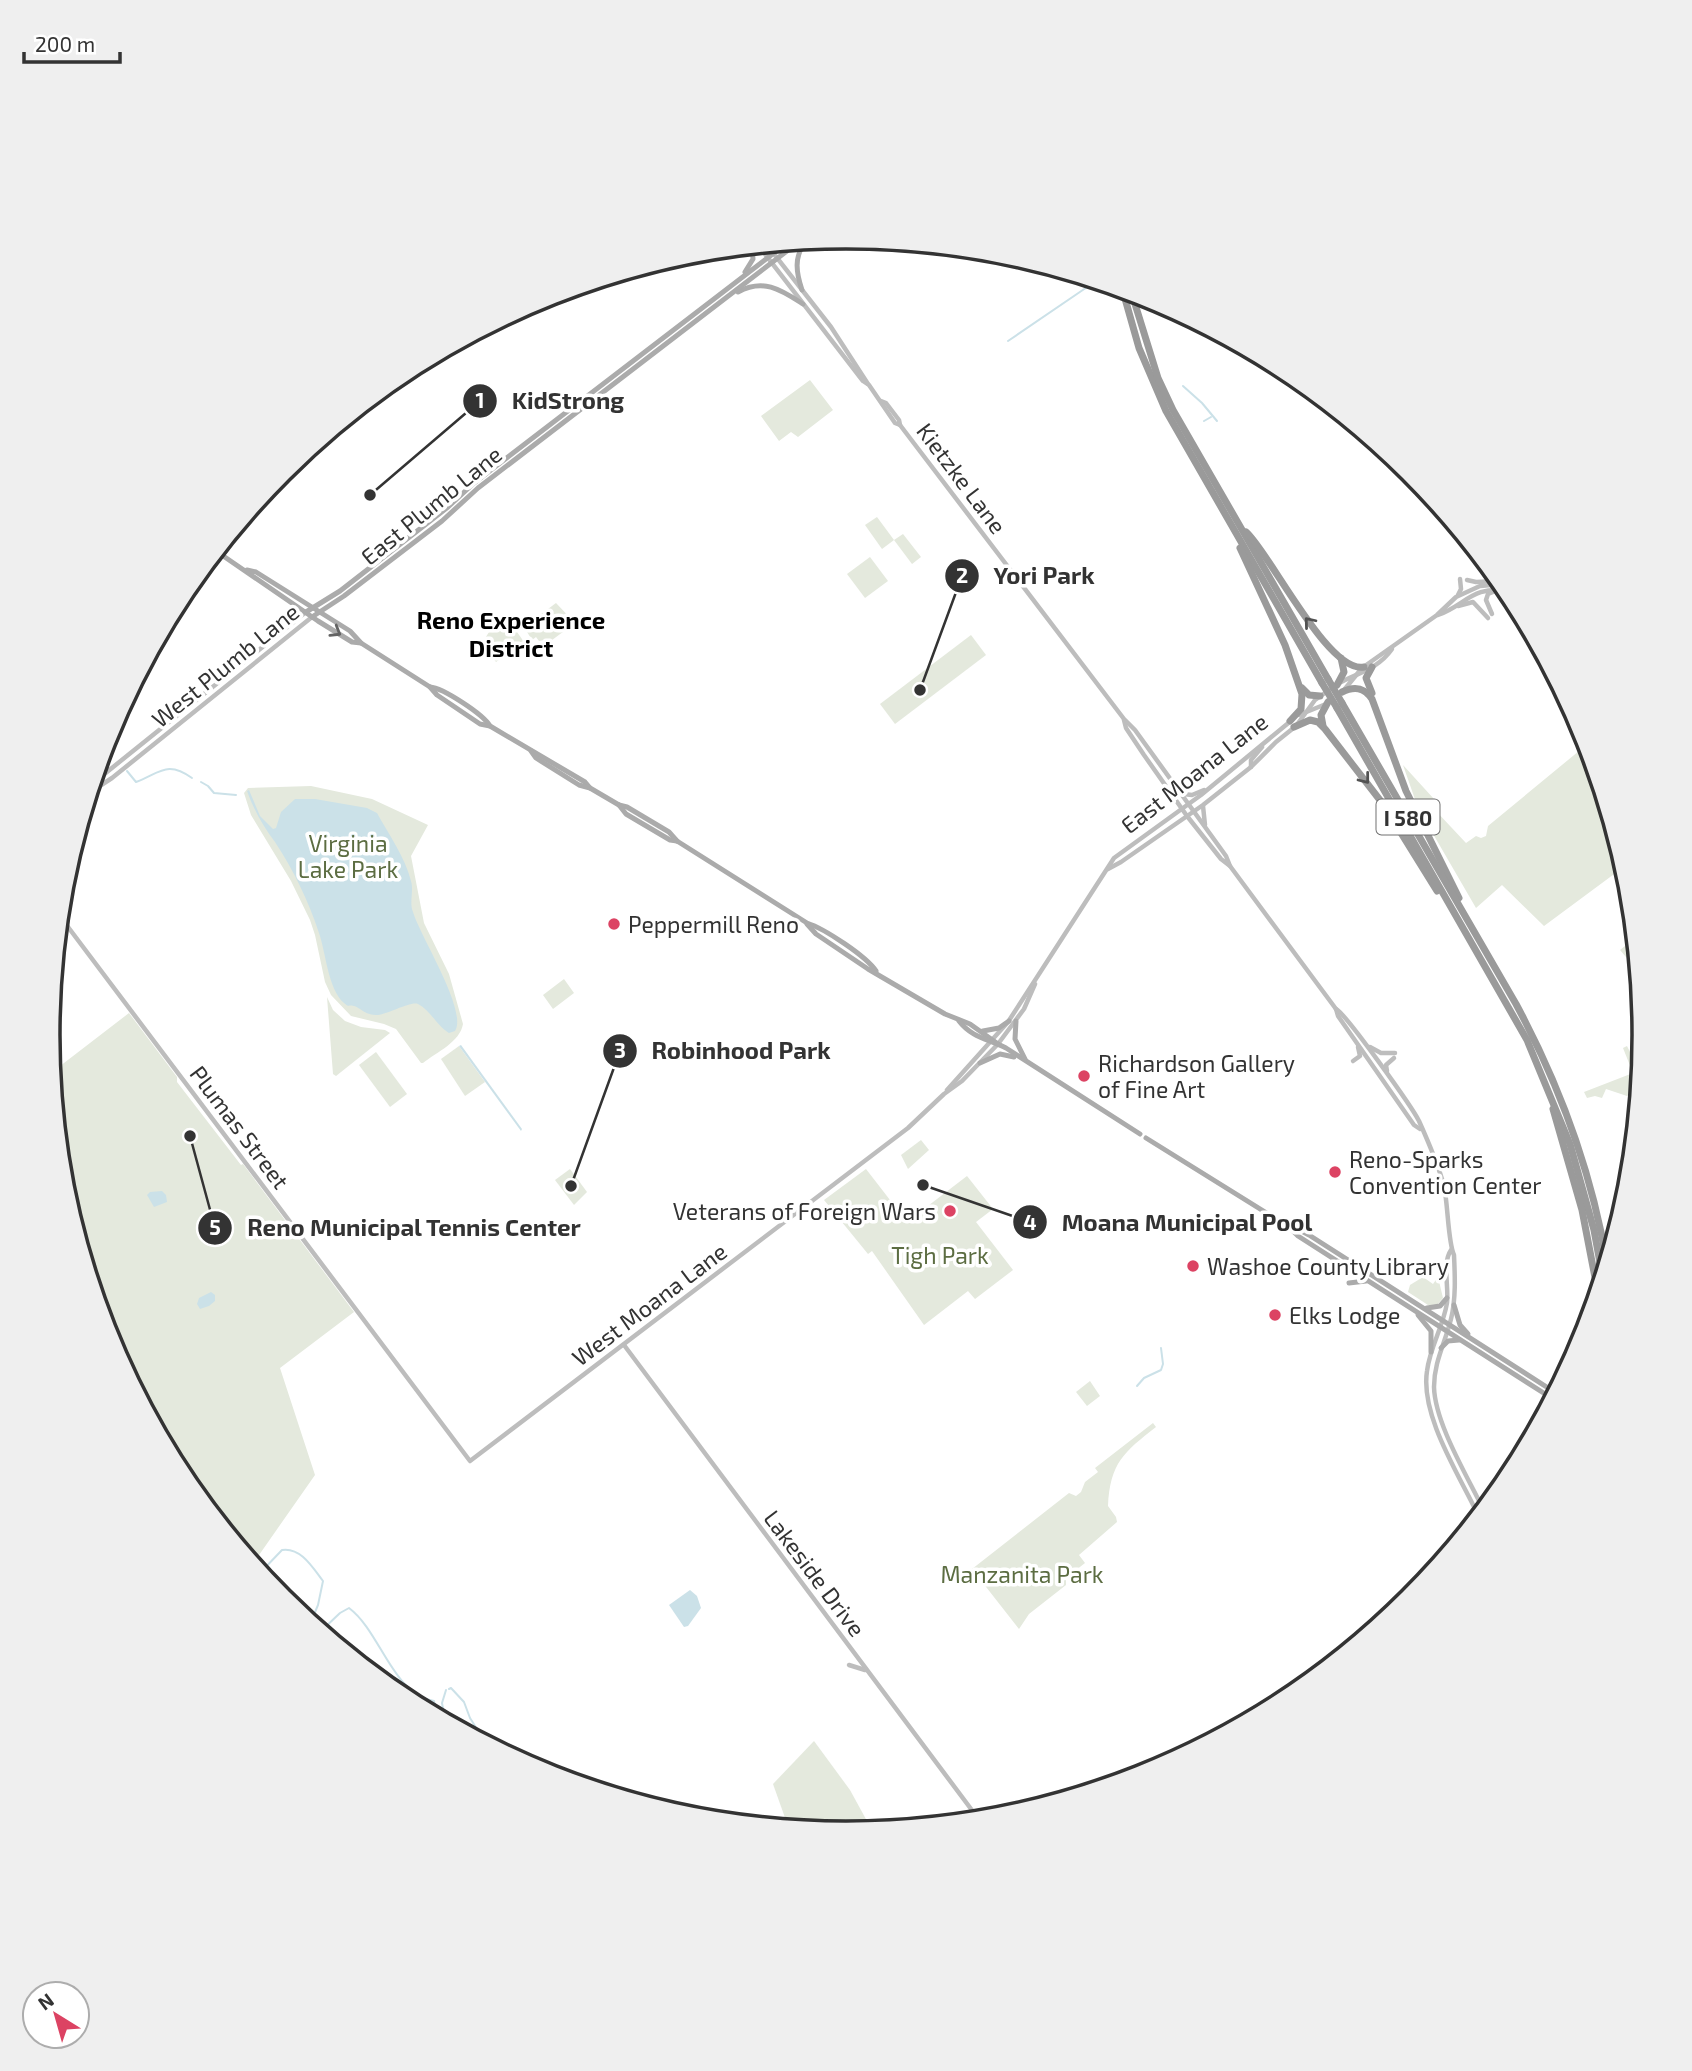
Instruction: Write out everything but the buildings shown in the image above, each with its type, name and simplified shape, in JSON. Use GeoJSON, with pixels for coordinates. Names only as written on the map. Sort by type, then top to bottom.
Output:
{"type":"FeatureCollection","features":[{"type":"Feature","properties":{"kind":"highway","name":"I 580"},"geometry":{"type":"LineString","coordinates":[[1124,300],[1148,370],[1166,411],[1237,537],[1325,681]]}},
{"type":"Feature","properties":{"kind":"highway","name":"I 580"},"geometry":{"type":"LineString","coordinates":[[1135,305],[1158,378],[1168,400],[1339,706],[1518,1016],[1559,1096],[1580,1154],[1604,1246]]}},
{"type":"Feature","properties":{"kind":"highway"},"geometry":{"type":"LineString","coordinates":[[1240,527],[1250,535],[1306,618],[1338,654],[1353,666],[1368,667],[1366,681],[1375,699],[1378,714]]}},
{"type":"Feature","properties":{"kind":"highway"},"geometry":{"type":"LineString","coordinates":[[1237,537],[1295,674],[1303,704],[1292,724]]}},
{"type":"Feature","properties":{"kind":"highway"},"geometry":{"type":"LineString","coordinates":[[1338,654],[1345,668],[1339,688],[1355,688],[1370,695],[1406,791],[1457,892],[1471,933]]}},
{"type":"Feature","properties":{"kind":"highway"},"geometry":{"type":"LineString","coordinates":[[1295,674],[1307,694],[1320,696]]}},
{"type":"Feature","properties":{"kind":"highway"},"geometry":{"type":"LineString","coordinates":[[1325,729],[1321,715],[1328,702]]}},
{"type":"Feature","properties":{"kind":"highway"},"geometry":{"type":"LineString","coordinates":[[1292,724],[1310,720],[1318,722],[1325,729],[1383,804],[1440,896],[1471,933]]}},
{"type":"Feature","properties":{"kind":"highway","name":"I 580"},"geometry":{"type":"LineString","coordinates":[[1530,1039],[1570,1144],[1583,1186],[1599,1261]]}},
{"type":"Feature","properties":{"kind":"highway"},"geometry":{"type":"LineString","coordinates":[[1550,1091],[1582,1210],[1595,1276]]}},
{"type":"Feature","properties":{"kind":"highway"},"geometry":{"type":"LineString","coordinates":[[1582,1210],[1592,1284]]}},
{"type":"Feature","properties":{"kind":"main road"},"geometry":{"type":"LineString","coordinates":[[799,251],[796,263],[802,290]]}},
{"type":"Feature","properties":{"kind":"main road","name":"East Plumb Lane"},"geometry":{"type":"LineString","coordinates":[[313,612],[448,507],[474,483],[730,287],[780,252]]}},
{"type":"Feature","properties":{"kind":"main road","name":"Kietzke Lane"},"geometry":{"type":"LineString","coordinates":[[764,254],[863,381],[886,403],[900,425],[1131,725],[1226,856],[1230,866],[1336,1009],[1414,1125],[1420,1129]]}},
{"type":"Feature","properties":{"kind":"main road"},"geometry":{"type":"LineString","coordinates":[[730,287],[751,264],[754,255]]}},
{"type":"Feature","properties":{"kind":"main road","name":"Kietzke Lane"},"geometry":{"type":"LineString","coordinates":[[776,255],[831,327],[867,378],[869,385]]}},
{"type":"Feature","properties":{"kind":"main road","name":"East Plumb Lane"},"geometry":{"type":"LineString","coordinates":[[313,612],[344,596],[442,521],[478,488],[720,302],[769,260]]}},
{"type":"Feature","properties":{"kind":"main road"},"geometry":{"type":"LineString","coordinates":[[720,302],[746,288],[763,285],[781,289],[803,304]]}},
{"type":"Feature","properties":{"kind":"main road"},"geometry":{"type":"LineString","coordinates":[[223,555],[247,570],[256,572],[313,612],[350,631],[361,643],[480,723],[541,754],[619,805],[626,814],[670,840],[677,841],[807,923],[816,934],[868,969],[876,971],[959,1021],[970,1032],[998,1044],[1140,1133]]}},
{"type":"Feature","properties":{"kind":"main road"},"geometry":{"type":"LineString","coordinates":[[1455,599],[1460,591],[1460,579]]}},
{"type":"Feature","properties":{"kind":"main road"},"geometry":{"type":"LineString","coordinates":[[1467,580],[1489,584]]}},
{"type":"Feature","properties":{"kind":"main road"},"geometry":{"type":"LineString","coordinates":[[1471,592],[1492,588]]}},
{"type":"Feature","properties":{"kind":"main road"},"geometry":{"type":"LineString","coordinates":[[1444,612],[1471,602],[1490,616],[1487,596],[1494,591]]}},
{"type":"Feature","properties":{"kind":"main road","name":"East Moana Lane"},"geometry":{"type":"LineString","coordinates":[[1108,869],[1205,804],[1251,767],[1320,696],[1355,677],[1455,599],[1471,592]]}},
{"type":"Feature","properties":{"kind":"main road","name":"East Moana Lane"},"geometry":{"type":"LineString","coordinates":[[1437,615],[1471,592]]}},
{"type":"Feature","properties":{"kind":"main road","name":"West Plumb Lane"},"geometry":{"type":"LineString","coordinates":[[104,775],[313,612]]}},
{"type":"Feature","properties":{"kind":"main road","name":"West Plumb Lane"},"geometry":{"type":"LineString","coordinates":[[100,786],[190,716],[313,612]]}},
{"type":"Feature","properties":{"kind":"main road","name":"East Moana Lane"},"geometry":{"type":"LineString","coordinates":[[1307,711],[1328,702],[1339,688],[1355,677]]}},
{"type":"Feature","properties":{"kind":"main road","name":"Kietzke Lane"},"geometry":{"type":"LineString","coordinates":[[1124,719],[1126,728],[1187,816],[1221,859],[1230,866]]}},
{"type":"Feature","properties":{"kind":"main road","name":"East Moana Lane"},"geometry":{"type":"LineString","coordinates":[[998,1044],[1016,1021],[1090,892],[1117,855],[1213,786],[1264,743],[1292,724]]}},
{"type":"Feature","properties":{"kind":"main road"},"geometry":{"type":"LineString","coordinates":[[1251,767],[1251,760],[1264,743]]}},
{"type":"Feature","properties":{"kind":"main road"},"geometry":{"type":"LineString","coordinates":[[1179,792],[1192,795],[1213,786]]}},
{"type":"Feature","properties":{"kind":"main road"},"geometry":{"type":"LineString","coordinates":[[1205,804],[1202,810],[1208,832]]}},
{"type":"Feature","properties":{"kind":"main road","name":"Plumas Street"},"geometry":{"type":"LineString","coordinates":[[67,926],[470,1461]]}},
{"type":"Feature","properties":{"kind":"main road","name":"East Moana Lane"},"geometry":{"type":"LineString","coordinates":[[992,1041],[1035,984]]}},
{"type":"Feature","properties":{"kind":"main road","name":"Kietzke Lane"},"geometry":{"type":"LineString","coordinates":[[1336,1009],[1342,1012],[1418,1120],[1444,1187],[1454,1258],[1454,1305],[1435,1373],[1434,1390],[1438,1410],[1479,1501]]}},
{"type":"Feature","properties":{"kind":"main road"},"geometry":{"type":"LineString","coordinates":[[959,1021],[967,1022],[982,1031],[992,1041]]}},
{"type":"Feature","properties":{"kind":"main road"},"geometry":{"type":"LineString","coordinates":[[982,1031],[995,1030],[1009,1021]]}},
{"type":"Feature","properties":{"kind":"main road"},"geometry":{"type":"LineString","coordinates":[[1016,1021],[1015,1038],[1027,1062]]}},
{"type":"Feature","properties":{"kind":"main road"},"geometry":{"type":"LineString","coordinates":[[1349,1031],[1361,1053],[1353,1061]]}},
{"type":"Feature","properties":{"kind":"main road","name":"West Moana Lane"},"geometry":{"type":"LineString","coordinates":[[944,1094],[957,1076],[992,1041]]}},
{"type":"Feature","properties":{"kind":"main road"},"geometry":{"type":"LineString","coordinates":[[1364,1042],[1378,1052],[1394,1056],[1386,1067],[1394,1084]]}},
{"type":"Feature","properties":{"kind":"main road","name":"West Moana Lane"},"geometry":{"type":"LineString","coordinates":[[470,1461],[897,1136],[962,1081],[998,1044]]}},
{"type":"Feature","properties":{"kind":"main road"},"geometry":{"type":"LineString","coordinates":[[980,1063],[1000,1054],[1027,1062]]}},
{"type":"Feature","properties":{"kind":"main road"},"geometry":{"type":"LineString","coordinates":[[1146,1138],[1291,1228],[1298,1236],[1408,1306],[1442,1323]]}},
{"type":"Feature","properties":{"kind":"main road"},"geometry":{"type":"LineString","coordinates":[[1291,1228],[1305,1233],[1423,1308],[1462,1340],[1548,1389]]}},
{"type":"Feature","properties":{"kind":"main road","name":"Kietzke Lane"},"geometry":{"type":"LineString","coordinates":[[1451,1250],[1447,1258],[1447,1298],[1442,1323],[1431,1352],[1426,1387],[1432,1417],[1475,1508]]}},
{"type":"Feature","properties":{"kind":"main road"},"geometry":{"type":"LineString","coordinates":[[1349,1283],[1369,1280]]}},
{"type":"Feature","properties":{"kind":"main road"},"geometry":{"type":"LineString","coordinates":[[1423,1308],[1440,1307],[1447,1298]]}},
{"type":"Feature","properties":{"kind":"main road"},"geometry":{"type":"LineString","coordinates":[[1454,1305],[1460,1325],[1478,1343]]}},
{"type":"Feature","properties":{"kind":"main road"},"geometry":{"type":"LineString","coordinates":[[1408,1306],[1429,1328],[1432,1338],[1431,1352]]}},
{"type":"Feature","properties":{"kind":"main road"},"geometry":{"type":"LineString","coordinates":[[1448,1328],[1478,1343],[1546,1393]]}},
{"type":"Feature","properties":{"kind":"main road"},"geometry":{"type":"LineString","coordinates":[[1441,1348],[1450,1340],[1462,1340]]}},
{"type":"Feature","properties":{"kind":"main road","name":"Lakeside Drive"},"geometry":{"type":"LineString","coordinates":[[624,1345],[973,1811]]}},
{"type":"Feature","properties":{"kind":"main road"},"geometry":{"type":"LineString","coordinates":[[849,1665],[866,1670]]}},
{"type":"Feature","properties":{"kind":"green space"},"geometry":{"type":"Polygon","coordinates":[[[810,380],[833,410],[798,437],[791,432],[779,441],[761,416],[810,380]]]}},
{"type":"Feature","properties":{"kind":"green space"},"geometry":{"type":"Polygon","coordinates":[[[877,517],[894,540],[882,549],[865,525],[877,517]]]}},
{"type":"Feature","properties":{"kind":"green space"},"geometry":{"type":"Polygon","coordinates":[[[903,534],[921,557],[912,564],[894,540],[903,534]]]}},
{"type":"Feature","properties":{"kind":"green space"},"geometry":{"type":"Polygon","coordinates":[[[870,557],[888,581],[865,598],[847,574],[870,557]]]}},
{"type":"Feature","properties":{"kind":"green space"},"geometry":{"type":"Polygon","coordinates":[[[556,603],[575,623],[548,643],[545,640],[539,641],[536,637],[532,640],[524,627],[556,603]]]}},
{"type":"Feature","properties":{"kind":"green space"},"geometry":{"type":"Polygon","coordinates":[[[498,618],[515,629],[524,642],[496,662],[482,643],[498,618]]]}},
{"type":"Feature","properties":{"kind":"green space"},"geometry":{"type":"Polygon","coordinates":[[[971,635],[986,655],[895,724],[880,704],[971,635]]]}},
{"type":"Feature","properties":{"kind":"green space"},"geometry":{"type":"Polygon","coordinates":[[[1579,751],[1606,832],[1615,873],[1544,926],[1502,885],[1476,908],[1418,808],[1403,765],[1434,799],[1436,811],[1466,843],[1476,836],[1486,836],[1488,826],[1579,751]]]}},
{"type":"Feature","properties":{"kind":"green space","name":"Virginia Lake Park"},"geometry":{"type":"Polygon","coordinates":[[[311,786],[372,799],[428,825],[411,856],[424,923],[449,974],[463,1024],[453,1041],[423,1063],[396,1029],[351,1016],[331,995],[325,982],[310,920],[291,881],[251,815],[244,793],[248,788],[311,786]]]}},
{"type":"Feature","properties":{"kind":"green space"},"geometry":{"type":"Polygon","coordinates":[[[1627,944],[1629,960],[1620,950],[1627,944]]]}},
{"type":"Feature","properties":{"kind":"green space"},"geometry":{"type":"Polygon","coordinates":[[[564,979],[574,993],[553,1009],[543,995],[564,979]]]}},
{"type":"Feature","properties":{"kind":"green space"},"geometry":{"type":"Polygon","coordinates":[[[327,997],[333,1010],[345,1021],[390,1033],[336,1076],[333,1074],[327,997]]]}},
{"type":"Feature","properties":{"kind":"green space"},"geometry":{"type":"Polygon","coordinates":[[[129,1013],[177,1077],[177,1082],[241,1165],[243,1164],[354,1312],[280,1368],[315,1475],[258,1557],[222,1514],[165,1429],[119,1336],[86,1239],[75,1189],[66,1138],[61,1066],[129,1013]]]}},
{"type":"Feature","properties":{"kind":"green space"},"geometry":{"type":"Polygon","coordinates":[[[459,1046],[485,1082],[465,1096],[441,1059],[459,1046]]]}},
{"type":"Feature","properties":{"kind":"green space"},"geometry":{"type":"Polygon","coordinates":[[[1627,1046],[1632,1055],[1631,1069],[1623,1048],[1627,1046]]]}},
{"type":"Feature","properties":{"kind":"green space"},"geometry":{"type":"Polygon","coordinates":[[[376,1052],[407,1094],[390,1107],[359,1065],[376,1052]]]}},
{"type":"Feature","properties":{"kind":"green space"},"geometry":{"type":"Polygon","coordinates":[[[1631,1074],[1630,1094],[1627,1096],[1606,1089],[1602,1098],[1587,1098],[1584,1092],[1631,1074]]]}},
{"type":"Feature","properties":{"kind":"green space"},"geometry":{"type":"Polygon","coordinates":[[[921,1140],[929,1150],[908,1169],[901,1155],[921,1140]]]}},
{"type":"Feature","properties":{"kind":"green space"},"geometry":{"type":"Polygon","coordinates":[[[570,1169],[587,1192],[574,1205],[555,1180],[570,1169]]]}},
{"type":"Feature","properties":{"kind":"green space","name":"Tigh Park"},"geometry":{"type":"Polygon","coordinates":[[[866,1169],[907,1222],[967,1176],[993,1209],[976,1222],[1013,1270],[975,1299],[968,1291],[924,1325],[872,1251],[868,1254],[824,1200],[866,1169]]]}},
{"type":"Feature","properties":{"kind":"green space"},"geometry":{"type":"Polygon","coordinates":[[[1423,1277],[1433,1284],[1438,1277],[1443,1298],[1437,1305],[1428,1305],[1408,1292],[1410,1285],[1423,1277]]]}},
{"type":"Feature","properties":{"kind":"green space"},"geometry":{"type":"Polygon","coordinates":[[[1090,1381],[1100,1396],[1087,1406],[1076,1392],[1090,1381]]]}},
{"type":"Feature","properties":{"kind":"green space","name":"Manzanita Park"},"geometry":{"type":"Polygon","coordinates":[[[1153,1423],[1156,1427],[1127,1452],[1112,1479],[1108,1506],[1117,1522],[1079,1555],[1085,1563],[1066,1578],[1066,1585],[1029,1614],[1019,1629],[972,1569],[1069,1493],[1076,1496],[1081,1492],[1085,1482],[1098,1472],[1095,1468],[1153,1423]]]}},
{"type":"Feature","properties":{"kind":"green space"},"geometry":{"type":"Polygon","coordinates":[[[814,1741],[850,1790],[867,1821],[785,1819],[773,1784],[814,1741]]]}},
{"type":"Feature","properties":{"kind":"water","name":"Virginia Lake Park"},"geometry":{"type":"Polygon","coordinates":[[[249,790],[260,816],[273,829],[276,828],[281,812],[295,799],[315,799],[367,808],[377,813],[408,872],[412,885],[412,908],[417,923],[442,973],[455,1007],[455,1031],[449,1033],[418,1004],[373,1015],[347,1005],[339,997],[334,989],[319,933],[305,898],[288,863],[256,811],[247,791],[249,790]]]}},
{"type":"Feature","properties":{"kind":"water"},"geometry":{"type":"Polygon","coordinates":[[[461,1045],[522,1129],[521,1131],[459,1046],[461,1045]]]}},
{"type":"Feature","properties":{"kind":"water"},"geometry":{"type":"Polygon","coordinates":[[[162,1191],[167,1202],[154,1207],[147,1195],[150,1192],[162,1191]]]}},
{"type":"Feature","properties":{"kind":"water"},"geometry":{"type":"Polygon","coordinates":[[[211,1292],[215,1295],[215,1301],[200,1309],[197,1304],[199,1298],[211,1292]]]}},
{"type":"Feature","properties":{"kind":"water"},"geometry":{"type":"Polygon","coordinates":[[[690,1590],[697,1596],[701,1608],[688,1626],[684,1627],[669,1605],[690,1590]]]}},
{"type":"Feature","properties":{"kind":"waterway"},"geometry":{"type":"LineString","coordinates":[[1008,341],[1087,287]]}},
{"type":"Feature","properties":{"kind":"waterway"},"geometry":{"type":"LineString","coordinates":[[1183,386],[1217,421]]}},
{"type":"Feature","properties":{"kind":"waterway"},"geometry":{"type":"LineString","coordinates":[[1204,421],[1211,417]]}},
{"type":"Feature","properties":{"kind":"waterway"},"geometry":{"type":"LineString","coordinates":[[127,771],[136,782],[170,769],[192,778]]}},
{"type":"Feature","properties":{"kind":"waterway"},"geometry":{"type":"LineString","coordinates":[[201,782],[214,793],[236,795]]}},
{"type":"Feature","properties":{"kind":"waterway"},"geometry":{"type":"LineString","coordinates":[[1137,1386],[1144,1378],[1161,1370],[1161,1348]]}},
{"type":"Feature","properties":{"kind":"waterway"},"geometry":{"type":"LineString","coordinates":[[266,1566],[282,1550],[295,1552],[306,1560],[323,1581],[314,1615]]}},
{"type":"Feature","properties":{"kind":"waterway"},"geometry":{"type":"LineString","coordinates":[[326,1626],[349,1608],[370,1632],[397,1675],[420,1696]]}},
{"type":"Feature","properties":{"kind":"waterway"},"geometry":{"type":"LineString","coordinates":[[449,1689],[464,1702],[478,1730]]}},
{"type":"Feature","properties":{"kind":"waterway"},"geometry":{"type":"LineString","coordinates":[[443,1711],[442,1703],[446,1690]]}},
{"type":"Feature","properties":{"kind":"waterway"},"geometry":{"type":"LineString","coordinates":[[420,1696],[434,1701],[435,1706]]}},
{"type":"Feature","properties":{"kind":"place","name":"KidStrong"},"geometry":{"type":"Point","coordinates":[370,495]}},
{"type":"Feature","properties":{"kind":"place","name":"Yori Park"},"geometry":{"type":"Point","coordinates":[920,690]}},
{"type":"Feature","properties":{"kind":"place","name":"Peppermill Reno"},"geometry":{"type":"Point","coordinates":[614,924]}},
{"type":"Feature","properties":{"kind":"place","name":"Richardson Gallery of Fine Art"},"geometry":{"type":"Point","coordinates":[1084,1076]}},
{"type":"Feature","properties":{"kind":"place","name":"Reno Municipal Tennis Center"},"geometry":{"type":"Point","coordinates":[190,1136]}},
{"type":"Feature","properties":{"kind":"place","name":"Reno-Sparks Convention Center"},"geometry":{"type":"Point","coordinates":[1335,1172]}},
{"type":"Feature","properties":{"kind":"place","name":"Moana Municipal Pool"},"geometry":{"type":"Point","coordinates":[923,1185]}},
{"type":"Feature","properties":{"kind":"place","name":"Robinhood Park"},"geometry":{"type":"Point","coordinates":[571,1186]}},
{"type":"Feature","properties":{"kind":"place","name":"Veterans of Foreign Wars"},"geometry":{"type":"Point","coordinates":[950,1211]}},
{"type":"Feature","properties":{"kind":"place","name":"Washoe County Library"},"geometry":{"type":"Point","coordinates":[1193,1266]}},
{"type":"Feature","properties":{"kind":"place","name":"Elks Lodge"},"geometry":{"type":"Point","coordinates":[1275,1315]}},
{"type":"Feature","properties":{"kind":"district","name":"Reno Experience District"},"geometry":{"type":"Point","coordinates":[511,633]}}]}
